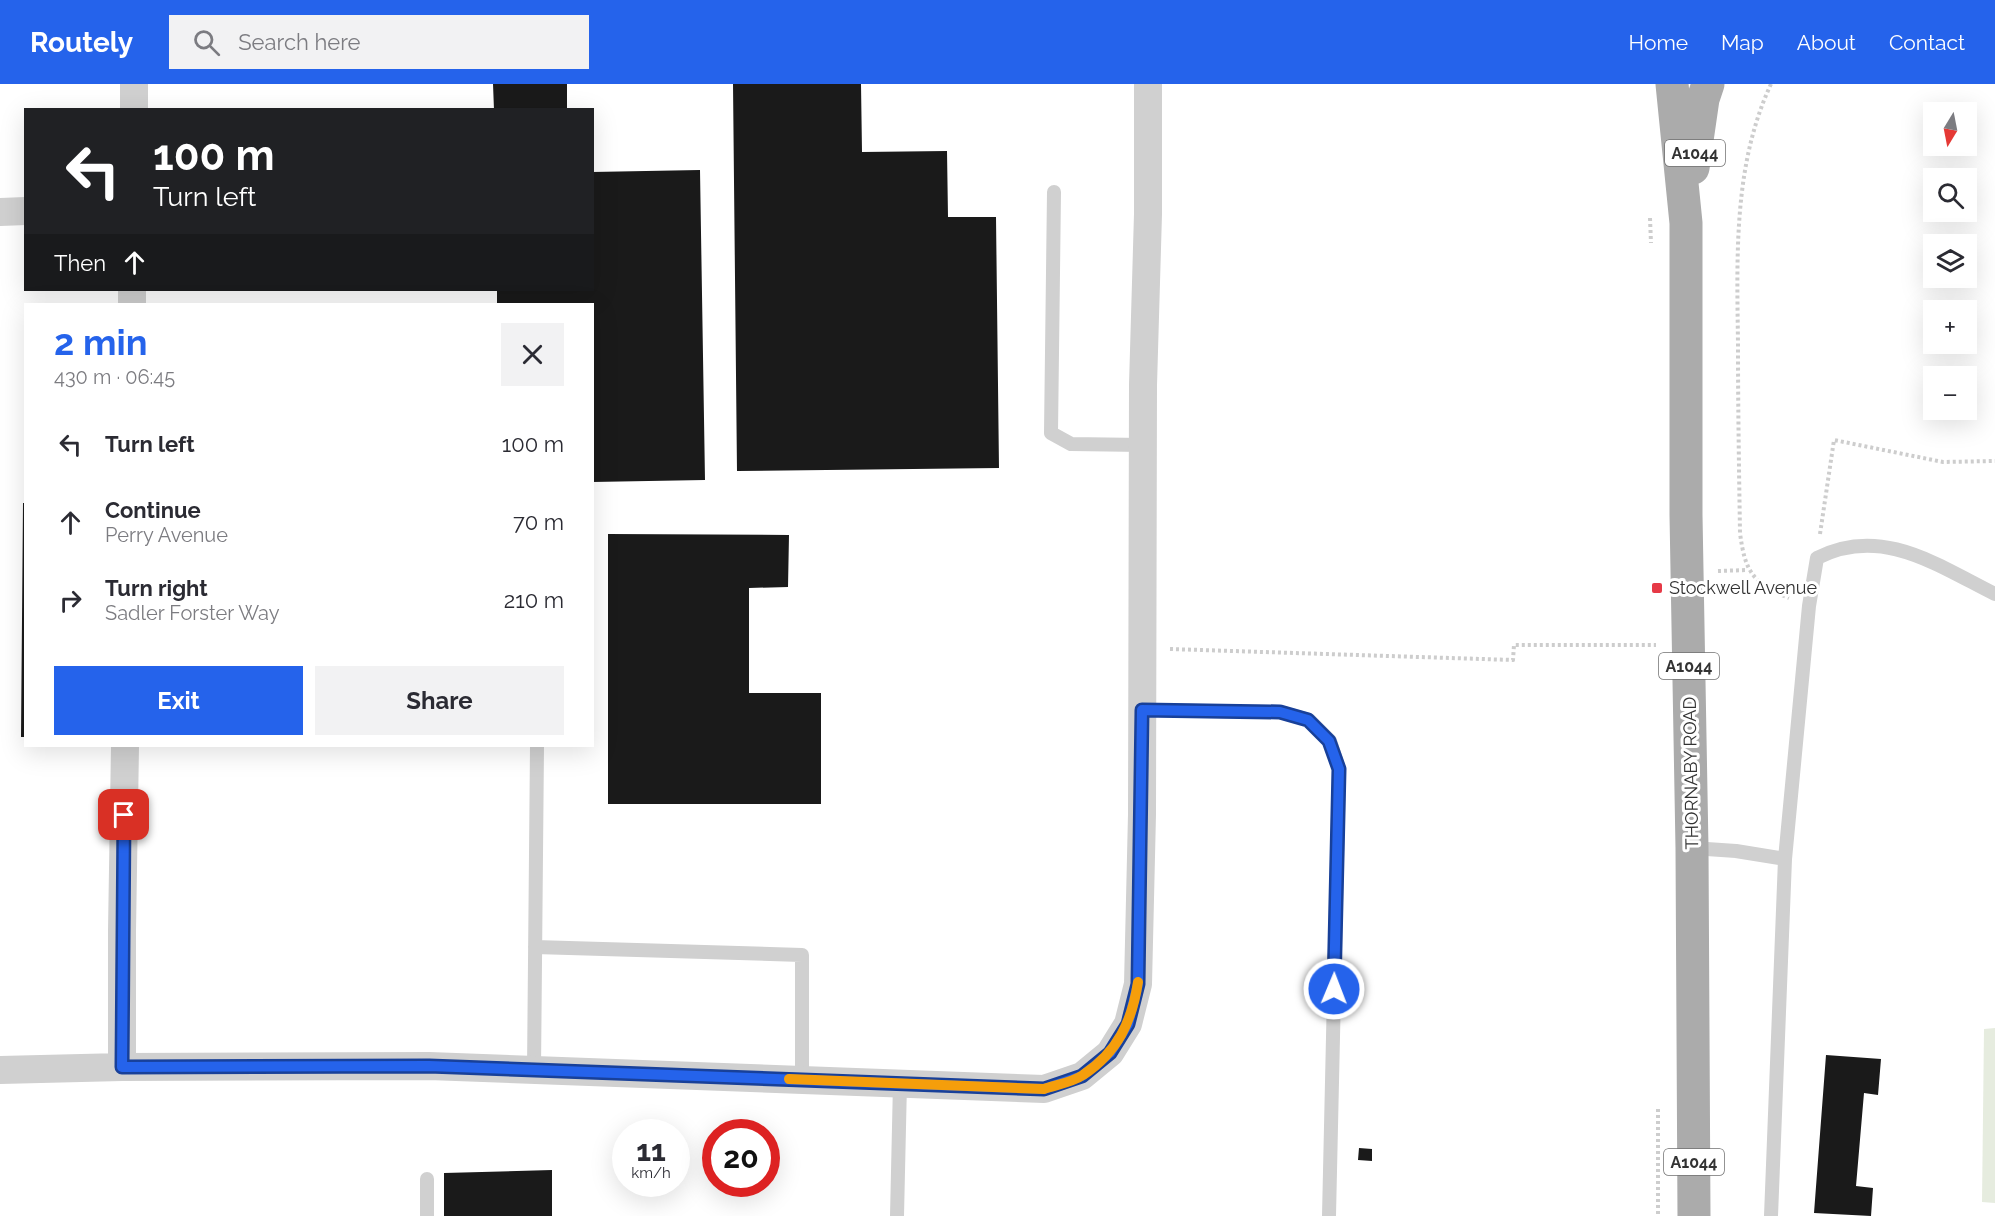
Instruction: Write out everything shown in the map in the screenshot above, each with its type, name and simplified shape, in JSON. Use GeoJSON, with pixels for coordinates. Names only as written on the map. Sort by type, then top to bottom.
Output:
{"type":"FeatureCollection","features":[{"type":"Feature","properties":{"kind":"main road","name":"THORNABY ROAD"},"geometry":{"type":"LineString","coordinates":[[1672,84],[1686,223],[1686,515],[1692,848],[1694,1216]]}},
{"type":"Feature","properties":{"kind":"main road","name":"THORNABY ROAD"},"geometry":{"type":"LineString","coordinates":[[1686,223],[1703,99],[1708,84]]}},
{"type":"Feature","properties":{"kind":"street"},"geometry":{"type":"LineString","coordinates":[[134,84],[134,108]]}},
{"type":"Feature","properties":{"kind":"street"},"geometry":{"type":"LineString","coordinates":[[0,1070],[122,1067],[429,1066],[1044,1089],[1082,1076],[1110,1053],[1128,1024],[1138,984],[1148,84]]}},
{"type":"Feature","properties":{"kind":"street"},"geometry":{"type":"LineString","coordinates":[[0,212],[24,212]]}},
{"type":"Feature","properties":{"kind":"street"},"geometry":{"type":"LineString","coordinates":[[122,1067],[126,747]]}},
{"type":"Feature","properties":{"kind":"lane"},"geometry":{"type":"LineString","coordinates":[[1054,192],[1051,433],[1071,444],[1143,445]]}},
{"type":"Feature","properties":{"kind":"lane"},"geometry":{"type":"LineString","coordinates":[[1771,1216],[1785,859],[1809,606],[1817,558],[1851,545],[1873,544],[1898,549],[1926,560],[1995,594]]}},
{"type":"Feature","properties":{"kind":"lane"},"geometry":{"type":"LineString","coordinates":[[1142,710],[1280,712],[1308,720],[1329,741],[1339,769],[1329,1216]]}},
{"type":"Feature","properties":{"kind":"lane"},"geometry":{"type":"LineString","coordinates":[[534,1070],[537,747]]}},
{"type":"Feature","properties":{"kind":"lane"},"geometry":{"type":"LineString","coordinates":[[1692,848],[1736,851],[1785,859]]}},
{"type":"Feature","properties":{"kind":"lane"},"geometry":{"type":"LineString","coordinates":[[536,947],[802,956],[802,1079]]}},
{"type":"Feature","properties":{"kind":"lane"},"geometry":{"type":"LineString","coordinates":[[897,1216],[900,1083]]}},
{"type":"Feature","properties":{"kind":"lane"},"geometry":{"type":"LineString","coordinates":[[427,1179],[427,1216]]}},
{"type":"Feature","properties":{"kind":"path"},"geometry":{"type":"LineString","coordinates":[[1771,84],[1752,133],[1740,194],[1737,277],[1740,533],[1742,552],[1748,570],[1764,585],[1809,606]]}},
{"type":"Feature","properties":{"kind":"path"},"geometry":{"type":"LineString","coordinates":[[1817,558],[1834,440],[1943,462],[1995,461]]}},
{"type":"Feature","properties":{"kind":"path"},"geometry":{"type":"LineString","coordinates":[[1143,648],[1513,660],[1514,645],[1657,645]]}},
{"type":"Feature","properties":{"kind":"shaded area"},"geometry":{"type":"Polygon","coordinates":[[[1995,1028],[1995,1203],[1982,1202],[1984,1029],[1995,1028]]]}},
{"type":"Feature","properties":{"kind":"building"},"geometry":{"type":"Polygon","coordinates":[[[493,84],[567,84],[567,108],[494,108],[493,84]]]}},
{"type":"Feature","properties":{"kind":"building"},"geometry":{"type":"Polygon","coordinates":[[[733,84],[861,84],[862,152],[947,151],[948,217],[996,217],[999,468],[737,471],[733,84]]]}},
{"type":"Feature","properties":{"kind":"building"},"geometry":{"type":"Polygon","coordinates":[[[700,170],[705,480],[594,482],[594,303],[497,303],[497,291],[594,291],[594,172],[700,170]]]}},
{"type":"Feature","properties":{"kind":"building"},"geometry":{"type":"Polygon","coordinates":[[[23,503],[24,503],[24,737],[21,737],[23,503]]]}},
{"type":"Feature","properties":{"kind":"building"},"geometry":{"type":"Polygon","coordinates":[[[608,534],[789,535],[788,587],[749,588],[749,693],[821,693],[821,804],[608,804],[608,534]]]}},
{"type":"Feature","properties":{"kind":"building"},"geometry":{"type":"Polygon","coordinates":[[[1826,1055],[1881,1059],[1878,1095],[1864,1093],[1856,1186],[1873,1188],[1871,1216],[1814,1213],[1826,1055]]]}},
{"type":"Feature","properties":{"kind":"building"},"geometry":{"type":"Polygon","coordinates":[[[1359,1148],[1372,1149],[1372,1161],[1358,1160],[1359,1148]]]}},
{"type":"Feature","properties":{"kind":"building"},"geometry":{"type":"Polygon","coordinates":[[[552,1170],[552,1216],[444,1216],[444,1173],[552,1170]]]}},
{"type":"Feature","properties":{"kind":"slow traffic"},"geometry":{"type":"LineString","coordinates":[[789,1079],[1044,1089],[1082,1076],[1110,1053],[1128,1024],[1138,982]]}},
{"type":"Feature","properties":{"kind":"place","name":"Stockwell Avenue"},"geometry":{"type":"Point","coordinates":[1657,588]}},
{"type":"Feature","properties":{"kind":"route"},"geometry":{"type":"LineString","coordinates":[[124,815],[122,1067],[429,1066],[1044,1089],[1082,1076],[1110,1053],[1128,1024],[1138,984],[1142,835],[1142,710],[1280,712],[1308,720],[1329,741],[1339,769],[1334,989]]}}]}
